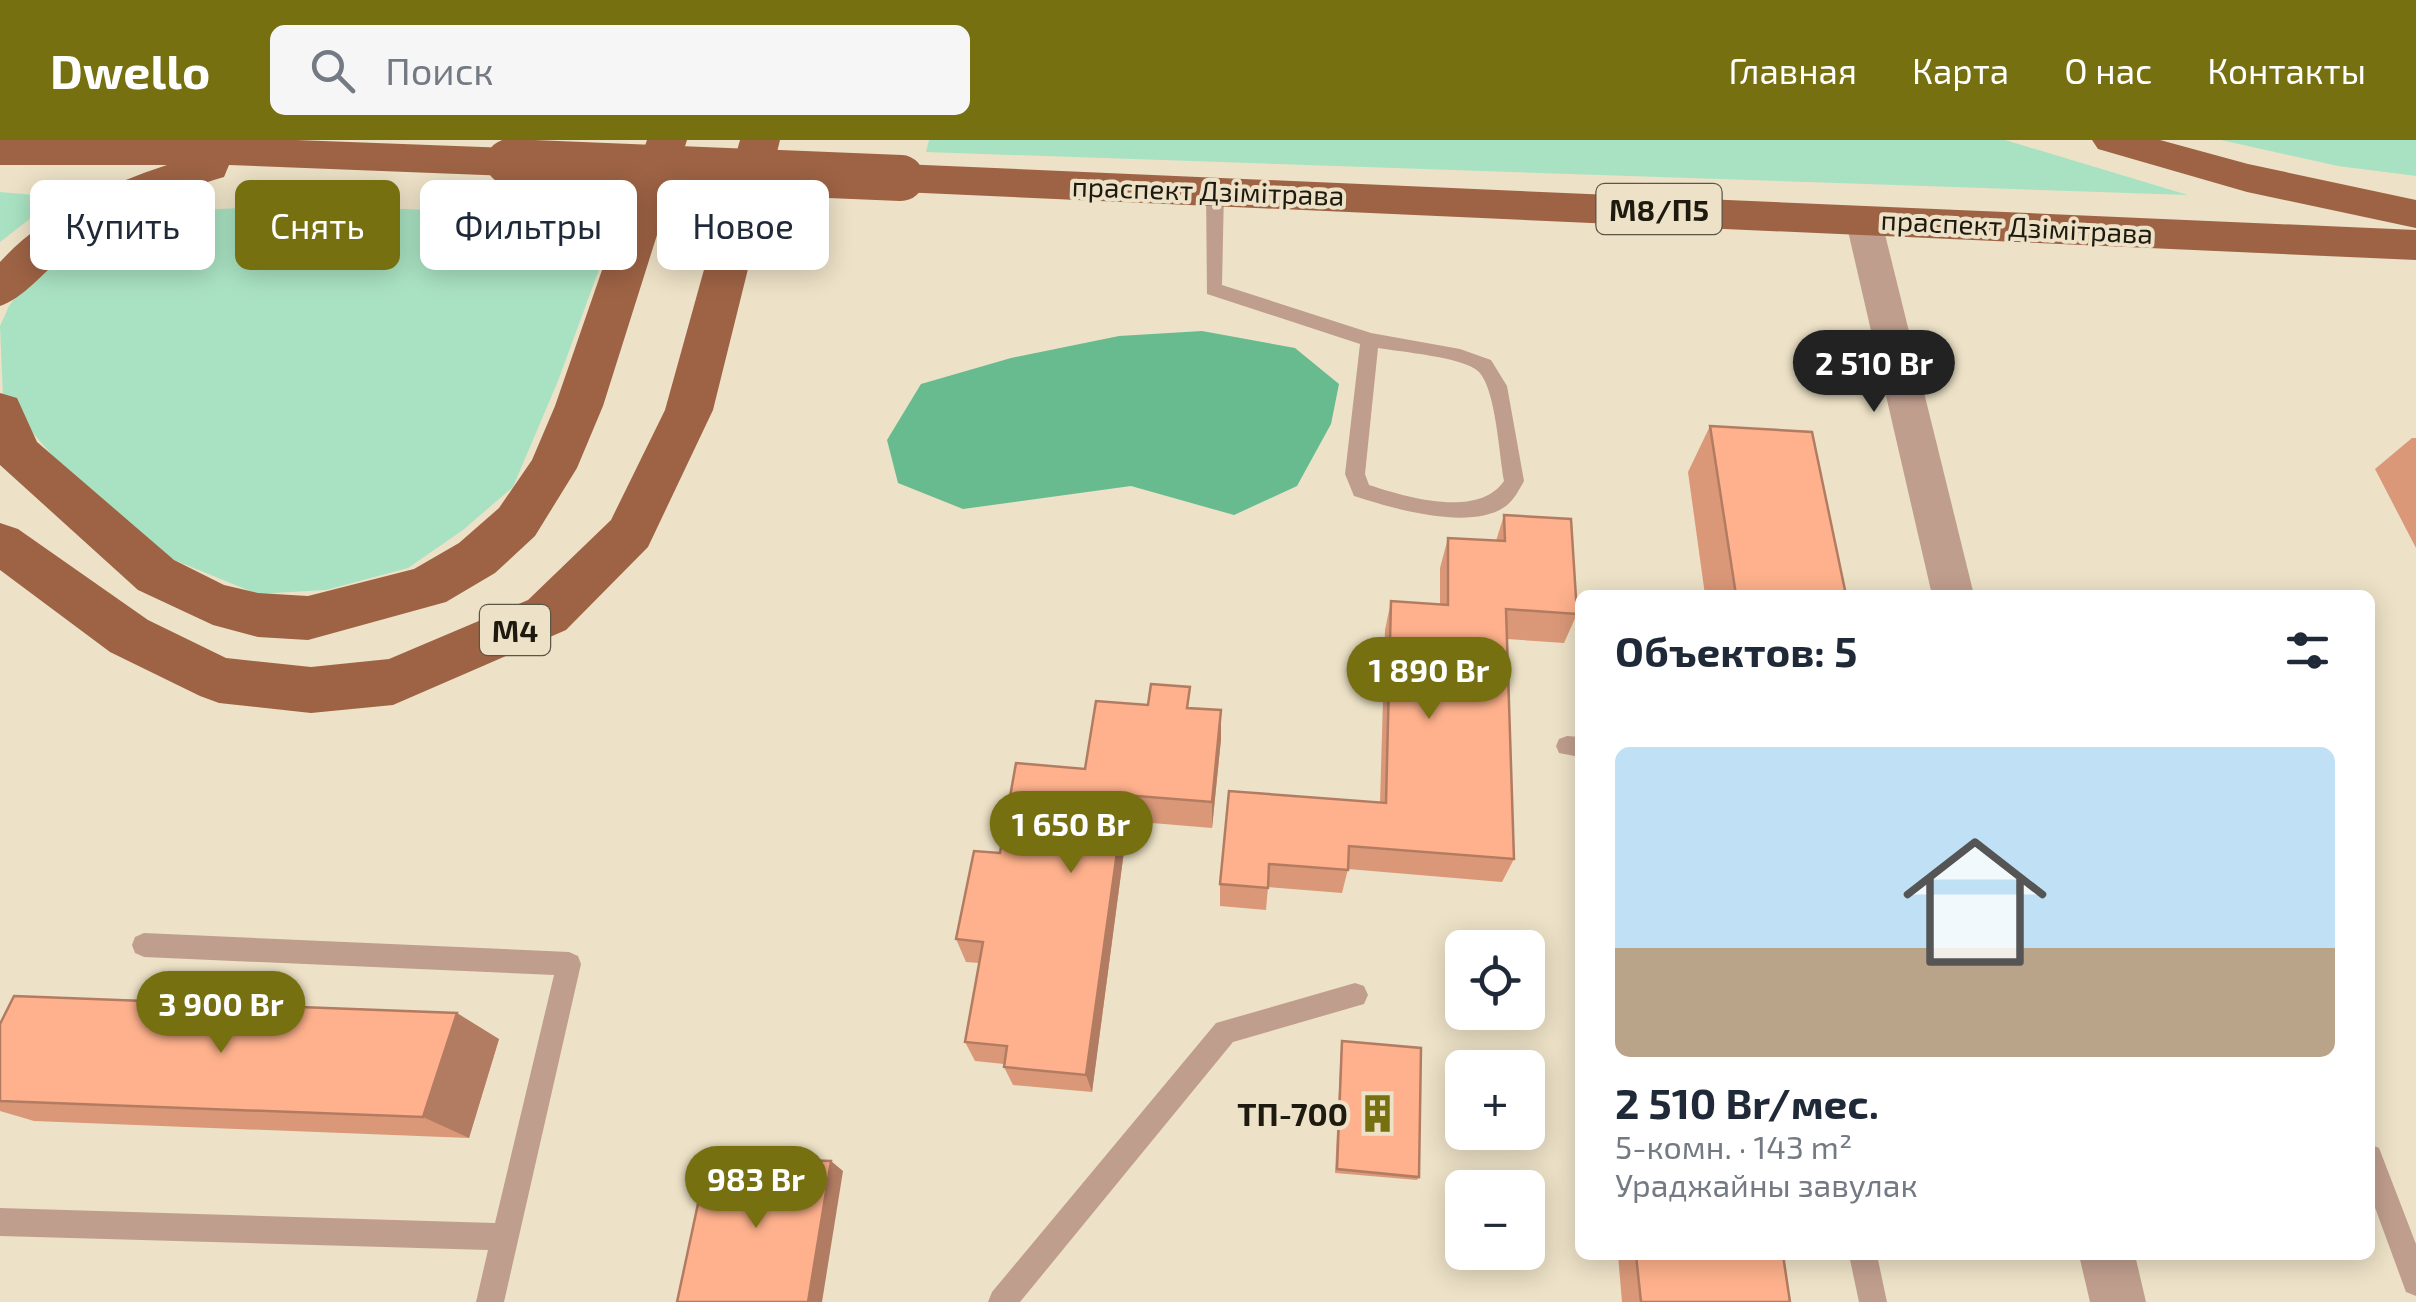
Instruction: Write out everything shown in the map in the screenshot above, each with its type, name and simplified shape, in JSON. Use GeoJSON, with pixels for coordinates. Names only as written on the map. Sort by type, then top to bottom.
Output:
{"type":"FeatureCollection","features":[{"type":"Feature","properties":{"kind":"main road","name":"М4"},"geometry":{"type":"LineString","coordinates":[[0,411],[18,453],[156,575],[212,604],[258,615],[308,618],[428,587],[478,558],[518,522],[554,468],[579,406],[666,140]]}},
{"type":"Feature","properties":{"kind":"main road","name":"М4"},"geometry":{"type":"LineString","coordinates":[[0,542],[128,636],[219,680],[311,690],[393,682],[547,615],[630,534],[689,410],[760,140]]}},
{"type":"Feature","properties":{"kind":"main road"},"geometry":{"type":"LineString","coordinates":[[2112,140],[2247,178],[2416,214]]}},
{"type":"Feature","properties":{"kind":"main road","name":"праспект Дзімітрава"},"geometry":{"type":"LineString","coordinates":[[0,152],[262,152],[2416,244]]}},
{"type":"Feature","properties":{"kind":"main road"},"geometry":{"type":"LineString","coordinates":[[0,290],[47,242],[86,215],[172,178],[262,152]]}},
{"type":"Feature","properties":{"kind":"street"},"geometry":{"type":"LineString","coordinates":[[1863,218],[1952,590]]}},
{"type":"Feature","properties":{"kind":"street"},"geometry":{"type":"LineString","coordinates":[[2108,1260],[2118,1302]]}},
{"type":"Feature","properties":{"kind":"lane"},"geometry":{"type":"LineString","coordinates":[[1215,190],[1213,289],[1370,340],[1460,356],[1484,365],[1497,386],[1514,481],[1504,498],[1483,508],[1386,500],[1360,490],[1355,474],[1370,340]]}},
{"type":"Feature","properties":{"kind":"lane"},"geometry":{"type":"LineString","coordinates":[[144,945],[569,964],[490,1302]]}},
{"type":"Feature","properties":{"kind":"lane"},"geometry":{"type":"LineString","coordinates":[[1002,1302],[1224,1032],[1355,994]]}},
{"type":"Feature","properties":{"kind":"lane"},"geometry":{"type":"LineString","coordinates":[[2375,1171],[2416,1282]]}},
{"type":"Feature","properties":{"kind":"lane"},"geometry":{"type":"LineString","coordinates":[[0,1222],[506,1237]]}},
{"type":"Feature","properties":{"kind":"lane"},"geometry":{"type":"LineString","coordinates":[[1864,1260],[1873,1302]]}},
{"type":"Feature","properties":{"kind":"green space"},"geometry":{"type":"Polygon","coordinates":[[[929,140],[2005,140],[2188,195],[926,152],[929,140]]]}},
{"type":"Feature","properties":{"kind":"green space"},"geometry":{"type":"Polygon","coordinates":[[[2221,140],[2416,140],[2416,176],[2338,166],[2221,140]]]}},
{"type":"Feature","properties":{"kind":"green space"},"geometry":{"type":"Polygon","coordinates":[[[0,192],[30,195],[30,219],[0,242],[0,192]]]}},
{"type":"Feature","properties":{"kind":"green space"},"geometry":{"type":"Polygon","coordinates":[[[235,208],[235,270],[400,270],[400,209],[420,210],[420,270],[599,270],[513,487],[463,530],[408,568],[326,590],[257,594],[162,555],[81,489],[3,398],[0,326],[31,276],[40,270],[215,270],[215,209],[235,208]]]}},
{"type":"Feature","properties":{"kind":"green space"},"geometry":{"type":"Polygon","coordinates":[[[1202,331],[1295,348],[1339,384],[1331,424],[1297,486],[1234,515],[1131,486],[963,509],[898,483],[887,440],[921,384],[1011,358],[1119,336],[1202,331]]]}},
{"type":"Feature","properties":{"kind":"building"},"geometry":{"type":"Polygon","coordinates":[[[1710,426],[1812,432],[1845,590],[1735,590],[1710,426]]]}},
{"type":"Feature","properties":{"kind":"building"},"geometry":{"type":"Polygon","coordinates":[[[1504,515],[1571,519],[1575,614],[1506,609],[1514,859],[1349,846],[1348,870],[1269,864],[1268,888],[1220,884],[1229,791],[1386,803],[1391,601],[1448,605],[1448,538],[1505,541],[1504,515]]]}},
{"type":"Feature","properties":{"kind":"building"},"geometry":{"type":"Polygon","coordinates":[[[1151,684],[1190,687],[1187,708],[1221,710],[1212,802],[1125,795],[1086,1075],[1004,1067],[1007,1046],[965,1042],[983,942],[956,939],[974,851],[1000,853],[1016,763],[1085,769],[1096,701],[1148,705],[1151,684]]]}},
{"type":"Feature","properties":{"kind":"building"},"geometry":{"type":"Polygon","coordinates":[[[14,996],[457,1013],[423,1117],[0,1101],[0,1024],[14,996]]]}},
{"type":"Feature","properties":{"kind":"building","name":"ТП-700"},"geometry":{"type":"Polygon","coordinates":[[[1342,1041],[1421,1048],[1419,1177],[1337,1169],[1342,1041]]]}},
{"type":"Feature","properties":{"kind":"building"},"geometry":{"type":"Polygon","coordinates":[[[708,1157],[831,1161],[808,1302],[677,1302],[708,1157]]]}},
{"type":"Feature","properties":{"kind":"building"},"geometry":{"type":"Polygon","coordinates":[[[1637,1260],[1784,1260],[1790,1302],[1641,1302],[1637,1260]]]}},
{"type":"Feature","properties":{"kind":"place","name":"ТП-700"},"geometry":{"type":"Point","coordinates":[1378,1113]}}]}
